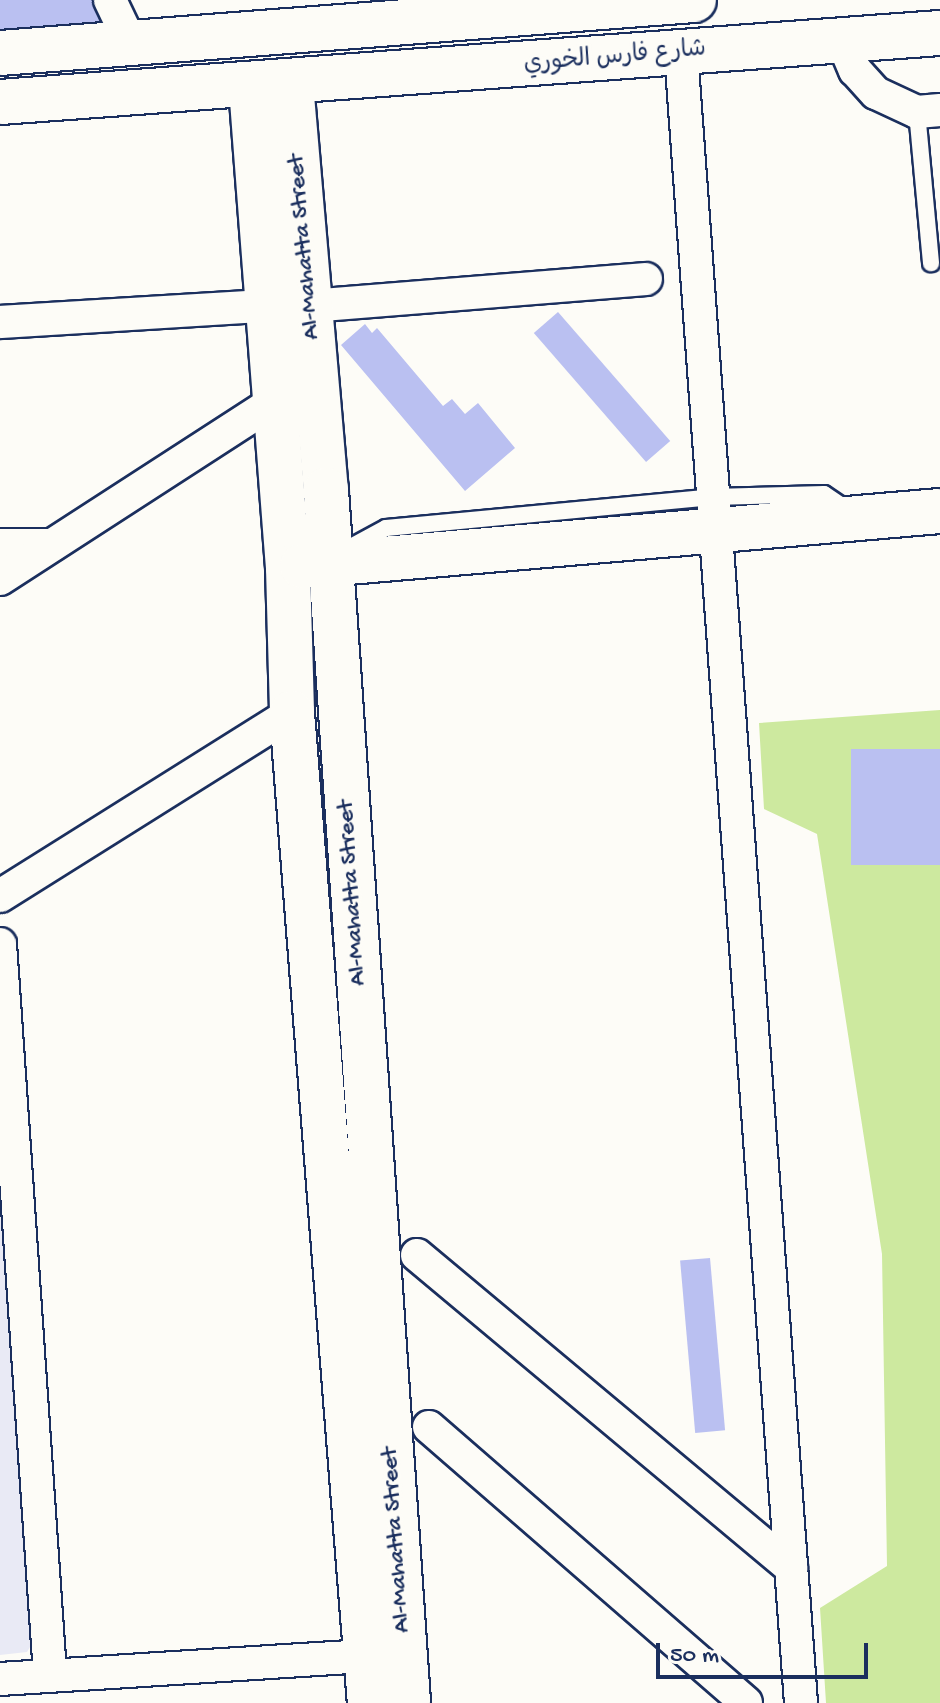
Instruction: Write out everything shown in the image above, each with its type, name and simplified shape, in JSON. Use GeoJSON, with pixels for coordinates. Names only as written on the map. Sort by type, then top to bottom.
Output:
{"type":"FeatureCollection","features":[{"type":"Feature","properties":{"kind":"street"},"geometry":{"type":"LineString","coordinates":[[110,0],[131,44]]}},
{"type":"Feature","properties":{"kind":"street"},"geometry":{"type":"LineString","coordinates":[[0,53],[694,0]]}},
{"type":"Feature","properties":{"kind":"street","name":"شارع فارس الخوري"},"geometry":{"type":"LineString","coordinates":[[0,102],[271,85],[940,33]]}},
{"type":"Feature","properties":{"kind":"street"},"geometry":{"type":"LineString","coordinates":[[842,40],[865,83],[889,102],[928,111]]}},
{"type":"Feature","properties":{"kind":"street"},"geometry":{"type":"LineString","coordinates":[[681,53],[801,1703]]}},
{"type":"Feature","properties":{"kind":"street","name":"Al-Mahatta Street"},"geometry":{"type":"LineString","coordinates":[[271,85],[265,306],[288,568],[292,713],[370,1703]]}},
{"type":"Feature","properties":{"kind":"street","name":"Al-Mahatta Street"},"geometry":{"type":"LineString","coordinates":[[271,85],[310,306],[331,562],[408,1703]]}},
{"type":"Feature","properties":{"kind":"street"},"geometry":{"type":"LineString","coordinates":[[310,306],[646,279]]}},
{"type":"Feature","properties":{"kind":"street"},"geometry":{"type":"LineString","coordinates":[[0,322],[265,306]]}},
{"type":"Feature","properties":{"kind":"street"},"geometry":{"type":"LineString","coordinates":[[0,579],[272,403]]}},
{"type":"Feature","properties":{"kind":"street"},"geometry":{"type":"LineString","coordinates":[[288,568],[714,514],[858,518],[940,511]]}},
{"type":"Feature","properties":{"kind":"street"},"geometry":{"type":"LineString","coordinates":[[0,545],[52,545]]}},
{"type":"Feature","properties":{"kind":"street"},"geometry":{"type":"LineString","coordinates":[[0,896],[292,713]]}},
{"type":"Feature","properties":{"kind":"street"},"geometry":{"type":"LineString","coordinates":[[0,944],[50,1674]]}},
{"type":"Feature","properties":{"kind":"street"},"geometry":{"type":"LineString","coordinates":[[417,1255],[791,1568]]}},
{"type":"Feature","properties":{"kind":"street"},"geometry":{"type":"LineString","coordinates":[[429,1427],[746,1703]]}},
{"type":"Feature","properties":{"kind":"street"},"geometry":{"type":"LineString","coordinates":[[0,1679],[366,1656]]}},
{"type":"Feature","properties":{"kind":"lane"},"geometry":{"type":"LineString","coordinates":[[928,111],[931,263]]}},
{"type":"Feature","properties":{"kind":"shaded area"},"geometry":{"type":"Polygon","coordinates":[[[0,1154],[39,1632],[27,1652],[0,1655],[0,1154]]]}},
{"type":"Feature","properties":{"kind":"green space"},"geometry":{"type":"Polygon","coordinates":[[[940,710],[940,1703],[826,1703],[820,1608],[887,1566],[882,1254],[817,834],[764,809],[759,723],[940,710]]]}},
{"type":"Feature","properties":{"kind":"building"},"geometry":{"type":"Polygon","coordinates":[[[0,0],[110,0],[131,44],[0,53],[0,0]]]}},
{"type":"Feature","properties":{"kind":"building"},"geometry":{"type":"Polygon","coordinates":[[[558,312],[670,441],[646,462],[534,333],[558,312]]]}},
{"type":"Feature","properties":{"kind":"building"},"geometry":{"type":"Polygon","coordinates":[[[365,324],[372,333],[377,328],[443,406],[452,399],[465,414],[478,403],[515,448],[465,491],[341,345],[365,324]]]}},
{"type":"Feature","properties":{"kind":"building"},"geometry":{"type":"Polygon","coordinates":[[[851,749],[940,749],[940,865],[851,865],[851,749]]]}},
{"type":"Feature","properties":{"kind":"building"},"geometry":{"type":"Polygon","coordinates":[[[710,1258],[725,1430],[695,1433],[680,1261],[710,1258]]]}}]}
